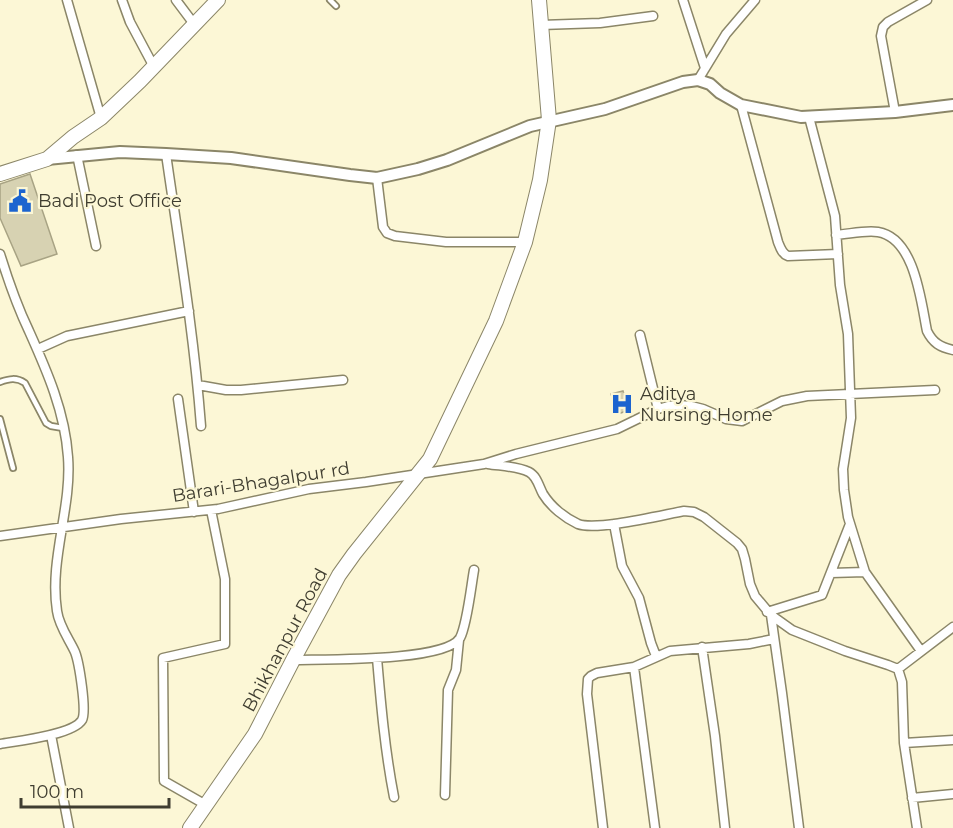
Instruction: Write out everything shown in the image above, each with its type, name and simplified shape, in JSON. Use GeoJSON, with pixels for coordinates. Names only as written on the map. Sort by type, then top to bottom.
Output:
{"type":"FeatureCollection","features":[{"type":"Feature","properties":{"kind":"main road"},"geometry":{"type":"LineString","coordinates":[[0,172],[46,159],[101,118],[218,0]]}},
{"type":"Feature","properties":{"kind":"main road","name":"Bhikhanpur Road"},"geometry":{"type":"LineString","coordinates":[[190,828],[255,734],[339,575],[430,459],[496,321],[525,242],[540,180],[549,120],[539,0]]}},
{"type":"Feature","properties":{"kind":"street"},"geometry":{"type":"LineString","coordinates":[[67,0],[101,118]]}},
{"type":"Feature","properties":{"kind":"street"},"geometry":{"type":"LineString","coordinates":[[122,0],[130,22],[154,67]]}},
{"type":"Feature","properties":{"kind":"street"},"geometry":{"type":"LineString","coordinates":[[176,0],[194,24]]}},
{"type":"Feature","properties":{"kind":"street"},"geometry":{"type":"LineString","coordinates":[[683,0],[705,68]]}},
{"type":"Feature","properties":{"kind":"street"},"geometry":{"type":"LineString","coordinates":[[741,0],[745,11]]}},
{"type":"Feature","properties":{"kind":"street"},"geometry":{"type":"LineString","coordinates":[[699,80],[726,34],[755,0]]}},
{"type":"Feature","properties":{"kind":"street"},"geometry":{"type":"LineString","coordinates":[[895,112],[881,36],[883,27],[927,0]]}},
{"type":"Feature","properties":{"kind":"street"},"geometry":{"type":"LineString","coordinates":[[541,25],[600,23],[653,16]]}},
{"type":"Feature","properties":{"kind":"street"},"geometry":{"type":"LineString","coordinates":[[46,159],[120,152],[166,154],[231,158],[377,178],[447,160],[515,131],[549,120],[605,109],[682,82],[699,80],[710,84],[720,93],[741,105],[805,117],[895,112],[953,105]]}},
{"type":"Feature","properties":{"kind":"street"},"geometry":{"type":"LineString","coordinates":[[741,105],[776,234],[784,255],[838,254]]}},
{"type":"Feature","properties":{"kind":"street"},"geometry":{"type":"LineString","coordinates":[[805,117],[835,216],[840,285],[849,334],[851,418],[843,469],[850,524],[865,572],[921,651]]}},
{"type":"Feature","properties":{"kind":"street"},"geometry":{"type":"LineString","coordinates":[[166,154],[189,310],[201,426]]}},
{"type":"Feature","properties":{"kind":"street"},"geometry":{"type":"LineString","coordinates":[[77,155],[96,246]]}},
{"type":"Feature","properties":{"kind":"street"},"geometry":{"type":"LineString","coordinates":[[377,178],[383,227],[395,236],[446,242],[525,242]]}},
{"type":"Feature","properties":{"kind":"street"},"geometry":{"type":"LineString","coordinates":[[836,236],[880,233],[889,236],[899,245],[915,273],[927,331],[937,344],[953,350]]}},
{"type":"Feature","properties":{"kind":"street"},"geometry":{"type":"LineString","coordinates":[[0,254],[60,405],[68,458],[68,477],[55,583],[57,611],[61,626],[76,655],[83,692],[82,719],[76,726],[51,735],[0,744]]}},
{"type":"Feature","properties":{"kind":"street"},"geometry":{"type":"LineString","coordinates":[[38,349],[67,336],[189,310]]}},
{"type":"Feature","properties":{"kind":"street"},"geometry":{"type":"LineString","coordinates":[[640,335],[658,409]]}},
{"type":"Feature","properties":{"kind":"street"},"geometry":{"type":"LineString","coordinates":[[198,385],[241,390],[343,380]]}},
{"type":"Feature","properties":{"kind":"street"},"geometry":{"type":"LineString","coordinates":[[484,464],[516,453],[617,429],[658,409],[679,405],[703,409],[726,419],[742,421],[774,405],[807,396],[935,390]]}},
{"type":"Feature","properties":{"kind":"street"},"geometry":{"type":"LineString","coordinates":[[178,399],[194,512]]}},
{"type":"Feature","properties":{"kind":"street"},"geometry":{"type":"LineString","coordinates":[[484,464],[531,472],[548,501],[559,512],[579,524],[595,526],[684,511],[694,512],[704,517],[742,549],[755,596],[769,613],[792,630],[898,669],[902,682],[904,743],[917,828]]}},
{"type":"Feature","properties":{"kind":"street","name":"Barari-Bhagalpur rd"},"geometry":{"type":"LineString","coordinates":[[0,536],[121,519],[211,510],[309,489],[484,464]]}},
{"type":"Feature","properties":{"kind":"street"},"geometry":{"type":"LineString","coordinates":[[206,805],[164,781],[163,658],[225,644],[225,579],[211,510]]}},
{"type":"Feature","properties":{"kind":"street"},"geometry":{"type":"LineString","coordinates":[[614,524],[622,566],[639,598],[656,656]]}},
{"type":"Feature","properties":{"kind":"street"},"geometry":{"type":"LineString","coordinates":[[769,613],[822,595],[850,524]]}},
{"type":"Feature","properties":{"kind":"street"},"geometry":{"type":"LineString","coordinates":[[445,795],[448,690],[456,670],[459,640],[474,570]]}},
{"type":"Feature","properties":{"kind":"street"},"geometry":{"type":"LineString","coordinates":[[831,573],[865,572]]}},
{"type":"Feature","properties":{"kind":"street"},"geometry":{"type":"LineString","coordinates":[[769,613],[782,693],[799,828]]}},
{"type":"Feature","properties":{"kind":"street"},"geometry":{"type":"LineString","coordinates":[[898,669],[953,627]]}},
{"type":"Feature","properties":{"kind":"street"},"geometry":{"type":"LineString","coordinates":[[603,828],[587,681],[591,676],[634,667],[670,651],[749,644],[774,639]]}},
{"type":"Feature","properties":{"kind":"street"},"geometry":{"type":"LineString","coordinates":[[293,660],[377,658],[421,654],[445,649],[459,640]]}},
{"type":"Feature","properties":{"kind":"street"},"geometry":{"type":"LineString","coordinates":[[702,647],[725,828]]}},
{"type":"Feature","properties":{"kind":"street"},"geometry":{"type":"LineString","coordinates":[[377,658],[383,732],[394,797]]}},
{"type":"Feature","properties":{"kind":"street"},"geometry":{"type":"LineString","coordinates":[[634,667],[655,828]]}},
{"type":"Feature","properties":{"kind":"street"},"geometry":{"type":"LineString","coordinates":[[51,735],[69,828]]}},
{"type":"Feature","properties":{"kind":"street"},"geometry":{"type":"LineString","coordinates":[[904,743],[953,740]]}},
{"type":"Feature","properties":{"kind":"street"},"geometry":{"type":"LineString","coordinates":[[912,798],[953,794]]}},
{"type":"Feature","properties":{"kind":"lane"},"geometry":{"type":"LineString","coordinates":[[330,0],[336,6]]}},
{"type":"Feature","properties":{"kind":"lane"},"geometry":{"type":"LineString","coordinates":[[0,382],[13,378],[25,382],[46,423],[64,428]]}},
{"type":"Feature","properties":{"kind":"lane"},"geometry":{"type":"LineString","coordinates":[[0,419],[13,468]]}},
{"type":"Feature","properties":{"kind":"building","name":"Badi Post Office"},"geometry":{"type":"Polygon","coordinates":[[[30,174],[57,254],[21,266],[0,218],[0,184],[30,174]]]}},
{"type":"Feature","properties":{"kind":"building"},"geometry":{"type":"Polygon","coordinates":[[[623,391],[629,410],[618,414],[611,394],[623,391]]]}},
{"type":"Feature","properties":{"kind":"place","name":"Badi Post Office"},"geometry":{"type":"Point","coordinates":[20,201]}},
{"type":"Feature","properties":{"kind":"place","name":"Aditya Nursing Home"},"geometry":{"type":"Point","coordinates":[622,404]}}]}
